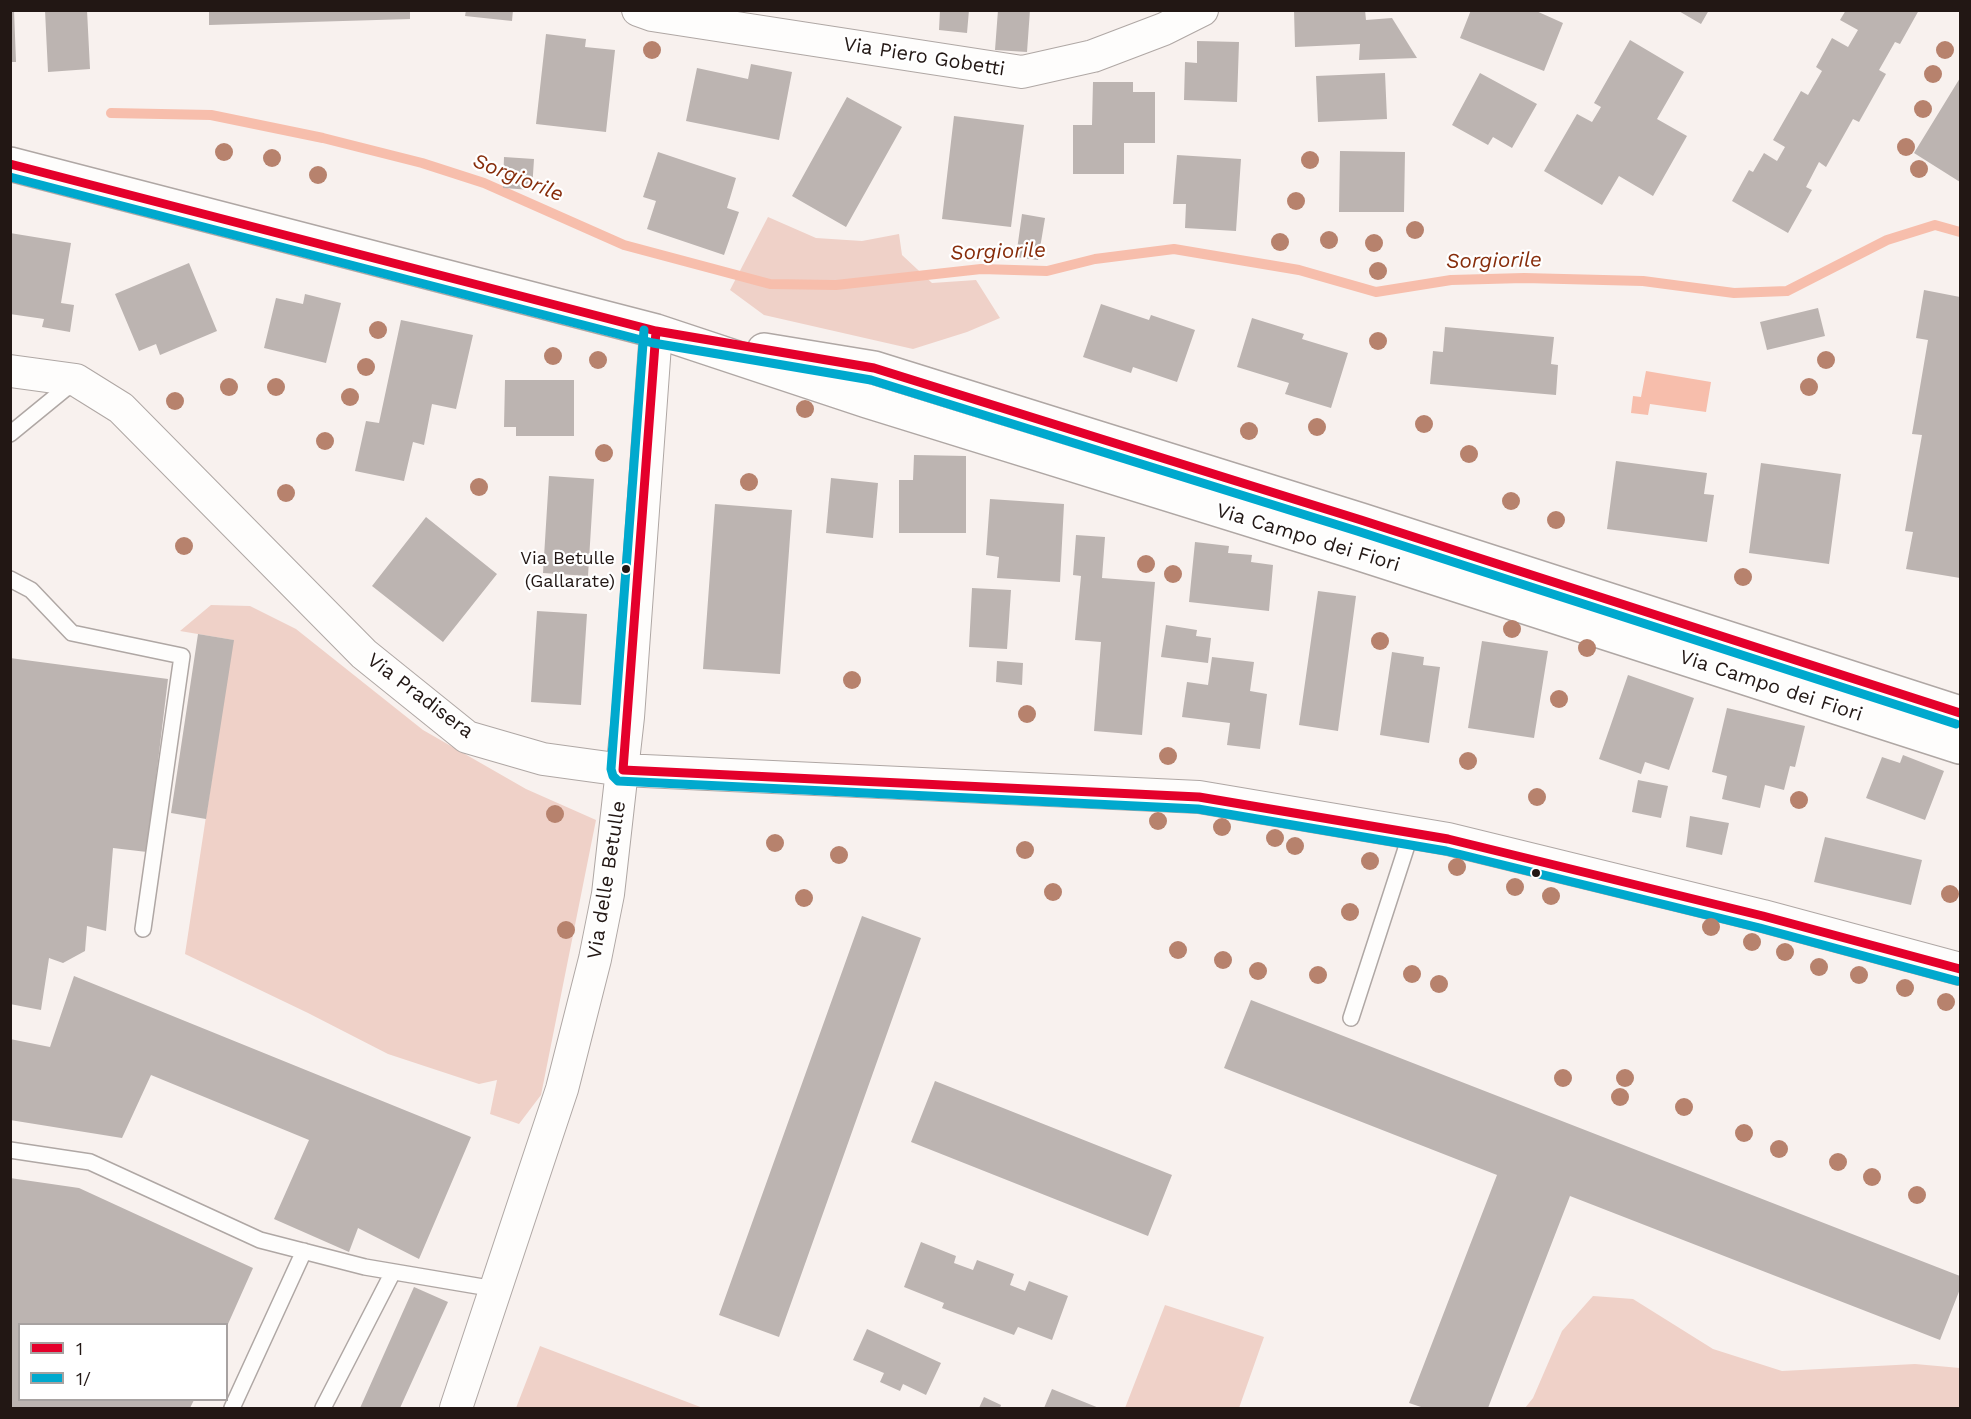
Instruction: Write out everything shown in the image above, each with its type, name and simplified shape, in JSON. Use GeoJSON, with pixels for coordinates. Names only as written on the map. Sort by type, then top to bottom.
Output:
{"type":"FeatureCollection","features":[{"type":"Feature","properties":{"kind":"street","name":"Via Piero Gobetti"},"geometry":{"type":"LineString","coordinates":[[638,10],[652,15],[1022,72],[1093,56],[1164,28],[1202,10]]}},
{"type":"Feature","properties":{"kind":"street","name":"Via Campo dei Fiori"},"geometry":{"type":"LineString","coordinates":[[10,164],[656,331],[867,401],[1362,555],[1960,747]]}},
{"type":"Feature","properties":{"kind":"street","name":"Via Campo dei Fiori"},"geometry":{"type":"LineString","coordinates":[[656,331],[874,368],[1361,520],[1960,713]]}},
{"type":"Feature","properties":{"kind":"street","name":"Via delle Betulle"},"geometry":{"type":"LineString","coordinates":[[456,1408],[562,1089],[595,959],[608,894],[623,770],[656,331]]}},
{"type":"Feature","properties":{"kind":"street","name":"Via Pradisera"},"geometry":{"type":"LineString","coordinates":[[10,371],[76,380],[122,408],[364,654],[467,737],[543,759],[623,770],[1199,797],[1448,839],[1763,916],[1960,969]]}},
{"type":"Feature","properties":{"kind":"lane"},"geometry":{"type":"LineString","coordinates":[[10,434],[76,380]]}},
{"type":"Feature","properties":{"kind":"lane"},"geometry":{"type":"LineString","coordinates":[[10,579],[31,590],[72,633],[182,656],[143,929]]}},
{"type":"Feature","properties":{"kind":"lane"},"geometry":{"type":"LineString","coordinates":[[1351,1018],[1412,833]]}},
{"type":"Feature","properties":{"kind":"lane"},"geometry":{"type":"LineString","coordinates":[[10,1150],[90,1162],[260,1240],[365,1267],[495,1289]]}},
{"type":"Feature","properties":{"kind":"lane"},"geometry":{"type":"LineString","coordinates":[[232,1408],[304,1251]]}},
{"type":"Feature","properties":{"kind":"lane"},"geometry":{"type":"LineString","coordinates":[[323,1408],[393,1272]]}},
{"type":"Feature","properties":{"kind":"shaded area"},"geometry":{"type":"Polygon","coordinates":[[[768,217],[816,238],[862,241],[899,234],[902,255],[932,283],[976,280],[1000,318],[967,332],[913,349],[764,315],[730,290],[768,217]]]}},
{"type":"Feature","properties":{"kind":"shaded area"},"geometry":{"type":"Polygon","coordinates":[[[1646,371],[1711,382],[1706,412],[1650,404],[1648,415],[1631,413],[1633,396],[1641,397],[1646,371]]]}},
{"type":"Feature","properties":{"kind":"shaded area"},"geometry":{"type":"Polygon","coordinates":[[[211,605],[250,606],[296,629],[423,730],[526,789],[596,820],[541,1095],[519,1124],[490,1114],[497,1080],[479,1084],[388,1054],[185,954],[233,640],[180,631],[211,605]]]}},
{"type":"Feature","properties":{"kind":"shaded area"},"geometry":{"type":"Polygon","coordinates":[[[1593,1296],[1633,1299],[1713,1349],[1782,1371],[1915,1364],[1960,1368],[1960,1408],[1525,1408],[1533,1398],[1562,1331],[1593,1296]]]}},
{"type":"Feature","properties":{"kind":"shaded area"},"geometry":{"type":"Polygon","coordinates":[[[1165,1305],[1264,1337],[1239,1408],[1125,1408],[1165,1305]]]}},
{"type":"Feature","properties":{"kind":"shaded area"},"geometry":{"type":"Polygon","coordinates":[[[540,1346],[703,1408],[516,1408],[540,1346]]]}},
{"type":"Feature","properties":{"kind":"building"},"geometry":{"type":"Polygon","coordinates":[[[10,10],[14,10],[16,62],[10,62],[10,10]]]}},
{"type":"Feature","properties":{"kind":"building"},"geometry":{"type":"Polygon","coordinates":[[[45,10],[87,10],[90,69],[48,72],[45,10]]]}},
{"type":"Feature","properties":{"kind":"building"},"geometry":{"type":"Polygon","coordinates":[[[209,10],[410,10],[410,19],[209,25],[209,10]]]}},
{"type":"Feature","properties":{"kind":"building"},"geometry":{"type":"Polygon","coordinates":[[[466,10],[513,10],[512,21],[465,16],[466,10]]]}},
{"type":"Feature","properties":{"kind":"building"},"geometry":{"type":"Polygon","coordinates":[[[940,10],[969,10],[967,33],[939,30],[940,10]]]}},
{"type":"Feature","properties":{"kind":"building"},"geometry":{"type":"Polygon","coordinates":[[[998,10],[1030,10],[1027,52],[995,50],[998,10]]]}},
{"type":"Feature","properties":{"kind":"building"},"geometry":{"type":"Polygon","coordinates":[[[1294,10],[1365,10],[1366,20],[1392,18],[1417,58],[1359,60],[1360,44],[1295,47],[1294,10]]]}},
{"type":"Feature","properties":{"kind":"building"},"geometry":{"type":"Polygon","coordinates":[[[1471,10],[1534,10],[1563,23],[1544,71],[1460,38],[1471,10]]]}},
{"type":"Feature","properties":{"kind":"building"},"geometry":{"type":"Polygon","coordinates":[[[1677,10],[1709,10],[1701,24],[1677,10]]]}},
{"type":"Feature","properties":{"kind":"building"},"geometry":{"type":"Polygon","coordinates":[[[1846,10],[1919,10],[1900,44],[1895,42],[1879,70],[1886,74],[1859,122],[1853,119],[1826,167],[1819,162],[1806,187],[1812,190],[1788,233],[1732,201],[1749,170],[1753,172],[1764,153],[1777,161],[1785,147],[1773,140],[1801,91],[1808,95],[1822,71],[1816,67],[1832,38],[1848,47],[1858,30],[1840,20],[1846,10]]]}},
{"type":"Feature","properties":{"kind":"building"},"geometry":{"type":"Polygon","coordinates":[[[546,34],[586,39],[585,47],[615,50],[606,132],[536,124],[546,34]]]}},
{"type":"Feature","properties":{"kind":"building"},"geometry":{"type":"Polygon","coordinates":[[[1630,40],[1684,72],[1657,119],[1687,136],[1653,196],[1619,176],[1602,205],[1544,171],[1577,114],[1592,122],[1601,107],[1594,103],[1630,40]]]}},
{"type":"Feature","properties":{"kind":"building"},"geometry":{"type":"Polygon","coordinates":[[[1197,41],[1239,42],[1237,102],[1184,100],[1185,62],[1197,63],[1197,41]]]}},
{"type":"Feature","properties":{"kind":"building"},"geometry":{"type":"Polygon","coordinates":[[[751,64],[792,72],[779,140],[686,121],[697,68],[748,79],[751,64]]]}},
{"type":"Feature","properties":{"kind":"building"},"geometry":{"type":"Polygon","coordinates":[[[1385,73],[1387,119],[1318,122],[1316,76],[1385,73]]]}},
{"type":"Feature","properties":{"kind":"building"},"geometry":{"type":"Polygon","coordinates":[[[1480,73],[1537,104],[1512,148],[1493,137],[1488,145],[1452,125],[1480,73]]]}},
{"type":"Feature","properties":{"kind":"building"},"geometry":{"type":"Polygon","coordinates":[[[1960,78],[1960,182],[1914,153],[1960,78]]]}},
{"type":"Feature","properties":{"kind":"building"},"geometry":{"type":"Polygon","coordinates":[[[1093,82],[1133,82],[1133,92],[1155,92],[1155,143],[1124,143],[1124,174],[1073,174],[1073,125],[1092,125],[1093,82]]]}},
{"type":"Feature","properties":{"kind":"building"},"geometry":{"type":"Polygon","coordinates":[[[847,97],[902,127],[846,227],[792,196],[847,97]]]}},
{"type":"Feature","properties":{"kind":"building"},"geometry":{"type":"Polygon","coordinates":[[[954,116],[1024,125],[1011,227],[942,219],[954,116]]]}},
{"type":"Feature","properties":{"kind":"building"},"geometry":{"type":"Polygon","coordinates":[[[1340,151],[1405,152],[1404,212],[1339,212],[1340,151]]]}},
{"type":"Feature","properties":{"kind":"building"},"geometry":{"type":"Polygon","coordinates":[[[658,152],[736,178],[727,208],[739,212],[724,255],[647,229],[656,201],[643,197],[658,152]]]}},
{"type":"Feature","properties":{"kind":"building"},"geometry":{"type":"Polygon","coordinates":[[[1177,155],[1241,159],[1236,231],[1185,228],[1186,204],[1173,204],[1177,155]]]}},
{"type":"Feature","properties":{"kind":"building"},"geometry":{"type":"Polygon","coordinates":[[[504,157],[534,159],[532,190],[503,188],[504,157]]]}},
{"type":"Feature","properties":{"kind":"building"},"geometry":{"type":"Polygon","coordinates":[[[1022,214],[1045,218],[1038,260],[1016,257],[1022,214]]]}},
{"type":"Feature","properties":{"kind":"building"},"geometry":{"type":"Polygon","coordinates":[[[10,233],[71,243],[61,303],[74,305],[70,332],[42,327],[44,319],[10,314],[10,233]]]}},
{"type":"Feature","properties":{"kind":"building"},"geometry":{"type":"Polygon","coordinates":[[[189,263],[217,331],[160,355],[156,344],[139,351],[115,294],[189,263]]]}},
{"type":"Feature","properties":{"kind":"building"},"geometry":{"type":"Polygon","coordinates":[[[1924,290],[1960,297],[1960,578],[1906,569],[1913,532],[1905,531],[1922,435],[1912,434],[1928,340],[1916,338],[1924,290]]]}},
{"type":"Feature","properties":{"kind":"building"},"geometry":{"type":"Polygon","coordinates":[[[305,294],[341,303],[326,363],[264,348],[276,298],[303,304],[305,294]]]}},
{"type":"Feature","properties":{"kind":"building"},"geometry":{"type":"Polygon","coordinates":[[[1101,304],[1149,320],[1151,315],[1195,330],[1177,382],[1133,367],[1131,373],[1083,357],[1101,304]]]}},
{"type":"Feature","properties":{"kind":"building"},"geometry":{"type":"Polygon","coordinates":[[[1818,308],[1825,336],[1767,350],[1760,322],[1818,308]]]}},
{"type":"Feature","properties":{"kind":"building"},"geometry":{"type":"Polygon","coordinates":[[[1252,318],[1304,334],[1302,339],[1348,353],[1331,408],[1285,394],[1289,383],[1237,367],[1252,318]]]}},
{"type":"Feature","properties":{"kind":"building"},"geometry":{"type":"Polygon","coordinates":[[[401,320],[473,335],[456,409],[432,404],[424,445],[413,442],[404,481],[355,471],[366,421],[379,423],[401,320]]]}},
{"type":"Feature","properties":{"kind":"building"},"geometry":{"type":"Polygon","coordinates":[[[1445,327],[1554,337],[1551,364],[1558,365],[1556,395],[1430,384],[1433,351],[1443,352],[1445,327]]]}},
{"type":"Feature","properties":{"kind":"building"},"geometry":{"type":"Polygon","coordinates":[[[505,380],[574,380],[574,436],[516,436],[516,427],[504,427],[505,380]]]}},
{"type":"Feature","properties":{"kind":"building"},"geometry":{"type":"Polygon","coordinates":[[[914,455],[966,456],[966,533],[899,533],[899,480],[913,480],[914,455]]]}},
{"type":"Feature","properties":{"kind":"building"},"geometry":{"type":"Polygon","coordinates":[[[1616,461],[1707,473],[1704,494],[1714,495],[1707,542],[1607,529],[1616,461]]]}},
{"type":"Feature","properties":{"kind":"building"},"geometry":{"type":"Polygon","coordinates":[[[1761,463],[1841,474],[1829,564],[1749,553],[1761,463]]]}},
{"type":"Feature","properties":{"kind":"building"},"geometry":{"type":"Polygon","coordinates":[[[549,476],[594,479],[588,576],[543,573],[549,476]]]}},
{"type":"Feature","properties":{"kind":"building"},"geometry":{"type":"Polygon","coordinates":[[[831,478],[878,483],[873,538],[826,533],[831,478]]]}},
{"type":"Feature","properties":{"kind":"building"},"geometry":{"type":"Polygon","coordinates":[[[990,499],[1064,504],[1060,582],[997,578],[999,557],[986,555],[990,499]]]}},
{"type":"Feature","properties":{"kind":"building"},"geometry":{"type":"Polygon","coordinates":[[[715,504],[792,510],[780,674],[703,669],[715,504]]]}},
{"type":"Feature","properties":{"kind":"building"},"geometry":{"type":"Polygon","coordinates":[[[426,517],[497,574],[443,642],[372,586],[426,517]]]}},
{"type":"Feature","properties":{"kind":"building"},"geometry":{"type":"Polygon","coordinates":[[[1076,535],[1105,537],[1102,578],[1155,582],[1142,735],[1094,731],[1101,642],[1075,640],[1081,576],[1073,575],[1076,535]]]}},
{"type":"Feature","properties":{"kind":"building"},"geometry":{"type":"Polygon","coordinates":[[[1195,542],[1229,546],[1228,553],[1252,555],[1251,562],[1273,565],[1269,611],[1189,602],[1195,542]]]}},
{"type":"Feature","properties":{"kind":"building"},"geometry":{"type":"Polygon","coordinates":[[[972,588],[1011,590],[1007,649],[969,647],[972,588]]]}},
{"type":"Feature","properties":{"kind":"building"},"geometry":{"type":"Polygon","coordinates":[[[1318,591],[1356,596],[1338,731],[1299,725],[1318,591]]]}},
{"type":"Feature","properties":{"kind":"building"},"geometry":{"type":"Polygon","coordinates":[[[537,611],[587,614],[581,705],[531,702],[537,611]]]}},
{"type":"Feature","properties":{"kind":"building"},"geometry":{"type":"Polygon","coordinates":[[[1166,625],[1197,630],[1196,636],[1211,638],[1208,663],[1161,657],[1166,625]]]}},
{"type":"Feature","properties":{"kind":"building"},"geometry":{"type":"Polygon","coordinates":[[[198,634],[234,640],[206,819],[171,813],[198,634]]]}},
{"type":"Feature","properties":{"kind":"building"},"geometry":{"type":"Polygon","coordinates":[[[1482,641],[1548,651],[1534,738],[1468,728],[1482,641]]]}},
{"type":"Feature","properties":{"kind":"building"},"geometry":{"type":"Polygon","coordinates":[[[1392,652],[1424,657],[1423,665],[1440,667],[1429,743],[1380,735],[1392,652]]]}},
{"type":"Feature","properties":{"kind":"building"},"geometry":{"type":"Polygon","coordinates":[[[1212,657],[1254,662],[1250,691],[1267,694],[1260,749],[1227,745],[1230,723],[1182,717],[1187,682],[1208,685],[1212,657]]]}},
{"type":"Feature","properties":{"kind":"building"},"geometry":{"type":"Polygon","coordinates":[[[10,658],[168,679],[147,852],[113,848],[106,931],[87,926],[85,951],[63,963],[49,958],[41,1010],[10,1004],[10,658]]]}},
{"type":"Feature","properties":{"kind":"building"},"geometry":{"type":"Polygon","coordinates":[[[997,661],[1023,663],[1022,685],[996,682],[997,661]]]}},
{"type":"Feature","properties":{"kind":"building"},"geometry":{"type":"Polygon","coordinates":[[[1628,675],[1694,698],[1669,770],[1645,762],[1641,774],[1599,759],[1628,675]]]}},
{"type":"Feature","properties":{"kind":"building"},"geometry":{"type":"Polygon","coordinates":[[[1727,708],[1805,726],[1795,767],[1790,766],[1784,790],[1765,785],[1760,808],[1722,799],[1727,776],[1712,772],[1727,708]]]}},
{"type":"Feature","properties":{"kind":"building"},"geometry":{"type":"Polygon","coordinates":[[[1903,755],[1944,771],[1925,820],[1866,798],[1882,757],[1900,763],[1903,755]]]}},
{"type":"Feature","properties":{"kind":"building"},"geometry":{"type":"Polygon","coordinates":[[[1638,780],[1668,786],[1661,818],[1632,812],[1638,780]]]}},
{"type":"Feature","properties":{"kind":"building"},"geometry":{"type":"Polygon","coordinates":[[[1690,816],[1729,823],[1722,855],[1686,847],[1690,816]]]}},
{"type":"Feature","properties":{"kind":"building"},"geometry":{"type":"Polygon","coordinates":[[[1825,837],[1922,860],[1911,905],[1814,882],[1825,837]]]}},
{"type":"Feature","properties":{"kind":"building"},"geometry":{"type":"Polygon","coordinates":[[[862,916],[921,938],[779,1337],[719,1315],[862,916]]]}},
{"type":"Feature","properties":{"kind":"building"},"geometry":{"type":"Polygon","coordinates":[[[74,976],[471,1137],[419,1259],[358,1228],[349,1252],[274,1219],[309,1140],[151,1075],[122,1138],[10,1120],[10,1039],[50,1047],[74,976]]]}},
{"type":"Feature","properties":{"kind":"building"},"geometry":{"type":"Polygon","coordinates":[[[1251,1000],[1960,1276],[1960,1289],[1940,1340],[1570,1196],[1488,1408],[1424,1408],[1409,1403],[1497,1175],[1224,1068],[1251,1000]]]}},
{"type":"Feature","properties":{"kind":"building"},"geometry":{"type":"Polygon","coordinates":[[[935,1081],[1172,1175],[1148,1236],[911,1142],[935,1081]]]}},
{"type":"Feature","properties":{"kind":"building"},"geometry":{"type":"Polygon","coordinates":[[[10,1178],[79,1188],[253,1268],[228,1324],[18,1323],[18,1401],[194,1401],[190,1408],[10,1408],[10,1178]]]}},
{"type":"Feature","properties":{"kind":"building"},"geometry":{"type":"Polygon","coordinates":[[[921,1242],[956,1256],[954,1263],[973,1270],[977,1260],[1014,1274],[1010,1285],[1025,1291],[1029,1281],[1068,1296],[1052,1340],[1018,1327],[1014,1335],[942,1308],[944,1303],[904,1287],[921,1242]]]}},
{"type":"Feature","properties":{"kind":"building"},"geometry":{"type":"Polygon","coordinates":[[[414,1287],[448,1302],[400,1408],[360,1408],[414,1287]]]}},
{"type":"Feature","properties":{"kind":"building"},"geometry":{"type":"Polygon","coordinates":[[[867,1329],[941,1363],[926,1395],[903,1384],[900,1391],[880,1382],[884,1373],[853,1360],[867,1329]]]}},
{"type":"Feature","properties":{"kind":"building"},"geometry":{"type":"Polygon","coordinates":[[[1052,1389],[1099,1408],[1044,1408],[1052,1389]]]}},
{"type":"Feature","properties":{"kind":"building"},"geometry":{"type":"Polygon","coordinates":[[[984,1397],[1001,1405],[1000,1408],[979,1408],[984,1397]]]}},
{"type":"Feature","properties":{"kind":"waterway","name":"Sorgiorile"},"geometry":{"type":"LineString","coordinates":[[111,113],[211,115],[323,138],[422,163],[484,183],[624,245],[770,284],[836,285],[981,269],[1047,271],[1095,259],[1174,249],[1299,270],[1376,292],[1451,280],[1524,278],[1643,281],[1734,293],[1787,291],[1887,240],[1935,225],[1960,232]]}},
{"type":"Feature","properties":{"kind":"transit line","name":"1"},"geometry":{"type":"LineString","coordinates":[[10,164],[656,331],[874,368],[1361,520],[1960,713]]}},
{"type":"Feature","properties":{"kind":"transit line","name":"1/"},"geometry":{"type":"LineString","coordinates":[[10,177],[653,343],[871,380],[1357,531],[1956,724]]}},
{"type":"Feature","properties":{"kind":"transit line","name":"1/"},"geometry":{"type":"LineString","coordinates":[[644,330],[611,769],[618,781],[1198,809],[1446,851],[1760,928],[1957,981]]}},
{"type":"Feature","properties":{"kind":"transit line","name":"1"},"geometry":{"type":"LineString","coordinates":[[656,331],[623,770],[1199,797],[1448,839],[1763,916],[1960,969]]}},
{"type":"Feature","properties":{"kind":"place","name":"Via Betulle (Gallarate)"},"geometry":{"type":"Point","coordinates":[626,569]}}]}
